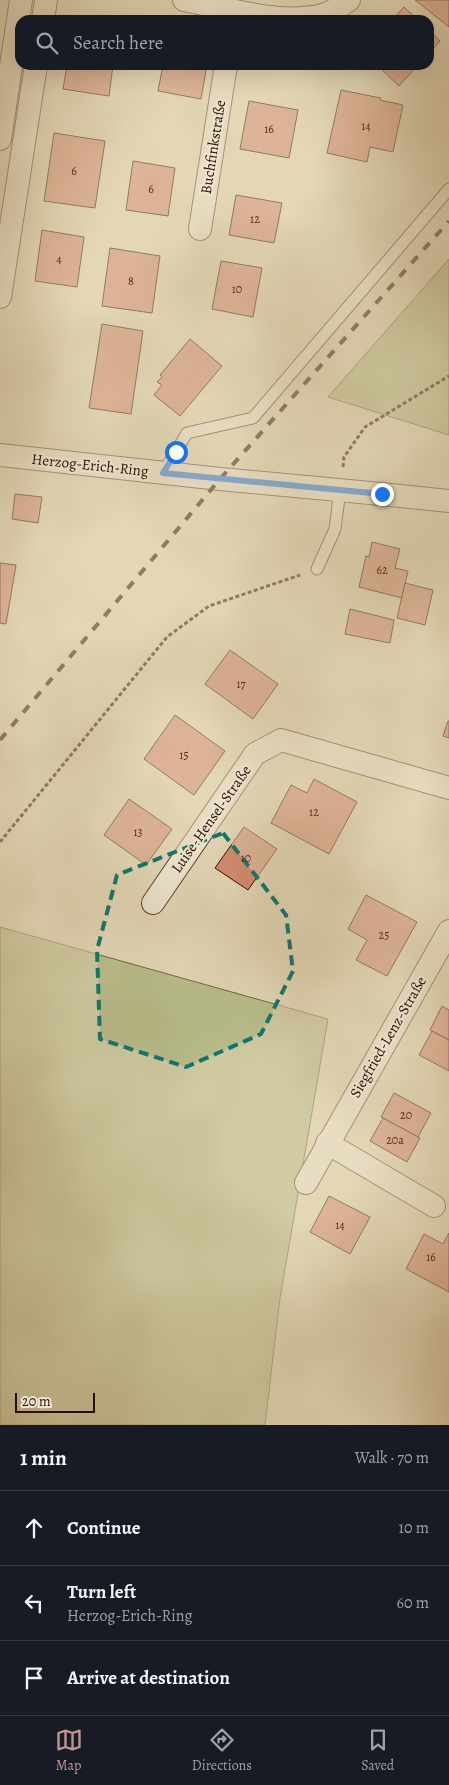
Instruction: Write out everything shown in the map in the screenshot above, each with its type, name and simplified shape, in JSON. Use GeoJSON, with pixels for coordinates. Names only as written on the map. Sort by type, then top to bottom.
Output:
{"type":"FeatureCollection","features":[{"type":"Feature","properties":{"kind":"street"},"geometry":{"type":"LineString","coordinates":[[20,15],[22,0]]}},
{"type":"Feature","properties":{"kind":"street"},"geometry":{"type":"LineString","coordinates":[[44,15],[46,0]]}},
{"type":"Feature","properties":{"kind":"street"},"geometry":{"type":"LineString","coordinates":[[184,0],[234,15]]}},
{"type":"Feature","properties":{"kind":"street"},"geometry":{"type":"LineString","coordinates":[[322,15],[349,0]]}},
{"type":"Feature","properties":{"kind":"street"},"geometry":{"type":"LineString","coordinates":[[0,139],[15,44]]}},
{"type":"Feature","properties":{"kind":"street"},"geometry":{"type":"LineString","coordinates":[[0,297],[35,70]]}},
{"type":"Feature","properties":{"kind":"street","name":"Buchfinkstraße"},"geometry":{"type":"LineString","coordinates":[[200,229],[225,70]]}},
{"type":"Feature","properties":{"kind":"street","name":"Herzog-Erich-Ring"},"geometry":{"type":"LineString","coordinates":[[0,456],[449,501]]}},
{"type":"Feature","properties":{"kind":"street","name":"Luise-Hensel-Straße"},"geometry":{"type":"LineString","coordinates":[[153,903],[255,754],[281,740],[449,788]]}},
{"type":"Feature","properties":{"kind":"street","name":"Siegfried-Lenz-Straße"},"geometry":{"type":"LineString","coordinates":[[306,1183],[449,931]]}},
{"type":"Feature","properties":{"kind":"street"},"geometry":{"type":"LineString","coordinates":[[327,1144],[434,1206]]}},
{"type":"Feature","properties":{"kind":"lane"},"geometry":{"type":"LineString","coordinates":[[163,473],[187,433],[253,418],[449,189]]}},
{"type":"Feature","properties":{"kind":"lane"},"geometry":{"type":"LineString","coordinates":[[317,569],[334,529],[340,490]]}},
{"type":"Feature","properties":{"kind":"path"},"geometry":{"type":"LineString","coordinates":[[340,490],[344,457],[365,427],[449,376]]}},
{"type":"Feature","properties":{"kind":"path"},"geometry":{"type":"LineString","coordinates":[[0,842],[168,638],[209,606],[279,584],[317,569]]}},
{"type":"Feature","properties":{"kind":"highlighted area"},"geometry":{"type":"Polygon","coordinates":[[[223,833],[286,915],[293,971],[261,1034],[186,1067],[100,1039],[97,950],[117,875],[223,833]]]}},
{"type":"Feature","properties":{"kind":"green space"},"geometry":{"type":"Polygon","coordinates":[[[449,259],[449,435],[328,397],[449,259]]]}},
{"type":"Feature","properties":{"kind":"green space"},"geometry":{"type":"Polygon","coordinates":[[[0,927],[328,1019],[280,1298],[265,1425],[0,1425],[0,927]]]}},
{"type":"Feature","properties":{"kind":"building"},"geometry":{"type":"Polygon","coordinates":[[[415,0],[449,0],[449,27],[415,0]]]}},
{"type":"Feature","properties":{"kind":"building"},"geometry":{"type":"Polygon","coordinates":[[[404,7],[413,15],[397,15],[404,7]]]}},
{"type":"Feature","properties":{"kind":"building"},"geometry":{"type":"Polygon","coordinates":[[[434,35],[440,41],[434,48],[434,35]]]}},
{"type":"Feature","properties":{"kind":"building"},"geometry":{"type":"Polygon","coordinates":[[[66,70],[112,70],[109,96],[63,89],[66,70]]]}},
{"type":"Feature","properties":{"kind":"building"},"geometry":{"type":"Polygon","coordinates":[[[162,70],[206,70],[201,99],[158,91],[162,70]]]}},
{"type":"Feature","properties":{"kind":"building"},"geometry":{"type":"Polygon","coordinates":[[[382,70],[413,70],[399,86],[382,70]]]}},
{"type":"Feature","properties":{"kind":"building"},"geometry":{"type":"Polygon","coordinates":[[[341,90],[381,98],[380,100],[403,105],[393,152],[370,147],[367,162],[327,153],[341,90]]]}},
{"type":"Feature","properties":{"kind":"building"},"geometry":{"type":"Polygon","coordinates":[[[249,101],[298,110],[289,158],[240,149],[249,101]]]}},
{"type":"Feature","properties":{"kind":"building"},"geometry":{"type":"Polygon","coordinates":[[[54,133],[105,141],[95,208],[44,201],[54,133]]]}},
{"type":"Feature","properties":{"kind":"building"},"geometry":{"type":"Polygon","coordinates":[[[133,161],[175,168],[168,216],[126,210],[133,161]]]}},
{"type":"Feature","properties":{"kind":"building"},"geometry":{"type":"Polygon","coordinates":[[[236,195],[282,203],[274,243],[229,235],[236,195]]]}},
{"type":"Feature","properties":{"kind":"building"},"geometry":{"type":"Polygon","coordinates":[[[42,230],[84,237],[77,287],[35,281],[42,230]]]}},
{"type":"Feature","properties":{"kind":"building"},"geometry":{"type":"Polygon","coordinates":[[[110,248],[160,256],[152,313],[102,306],[110,248]]]}},
{"type":"Feature","properties":{"kind":"building"},"geometry":{"type":"Polygon","coordinates":[[[221,261],[262,268],[253,317],[212,309],[221,261]]]}},
{"type":"Feature","properties":{"kind":"building"},"geometry":{"type":"Polygon","coordinates":[[[102,324],[143,331],[131,414],[89,408],[102,324]]]}},
{"type":"Feature","properties":{"kind":"building"},"geometry":{"type":"Polygon","coordinates":[[[190,339],[222,366],[180,416],[154,395],[162,385],[157,382],[162,377],[160,375],[190,339]]]}},
{"type":"Feature","properties":{"kind":"building"},"geometry":{"type":"Polygon","coordinates":[[[15,494],[42,497],[38,523],[12,519],[15,494]]]}},
{"type":"Feature","properties":{"kind":"building"},"geometry":{"type":"Polygon","coordinates":[[[372,542],[400,549],[395,568],[408,571],[402,598],[359,587],[366,556],[369,557],[372,542]]]}},
{"type":"Feature","properties":{"kind":"building"},"geometry":{"type":"Polygon","coordinates":[[[0,563],[16,565],[6,624],[0,623],[0,563]]]}},
{"type":"Feature","properties":{"kind":"building"},"geometry":{"type":"Polygon","coordinates":[[[405,583],[433,590],[425,625],[397,618],[405,583]]]}},
{"type":"Feature","properties":{"kind":"building"},"geometry":{"type":"Polygon","coordinates":[[[350,609],[394,620],[390,643],[345,634],[350,609]]]}},
{"type":"Feature","properties":{"kind":"building"},"geometry":{"type":"Polygon","coordinates":[[[230,650],[278,684],[253,719],[205,684],[230,650]]]}},
{"type":"Feature","properties":{"kind":"building"},"geometry":{"type":"Polygon","coordinates":[[[175,715],[225,751],[194,795],[144,759],[175,715]]]}},
{"type":"Feature","properties":{"kind":"building"},"geometry":{"type":"Polygon","coordinates":[[[449,721],[449,738],[443,736],[449,721]]]}},
{"type":"Feature","properties":{"kind":"building"},"geometry":{"type":"Polygon","coordinates":[[[314,779],[357,802],[329,854],[271,823],[291,785],[307,793],[314,779]]]}},
{"type":"Feature","properties":{"kind":"building"},"geometry":{"type":"Polygon","coordinates":[[[129,799],[172,829],[146,865],[104,835],[129,799]]]}},
{"type":"Feature","properties":{"kind":"building"},"geometry":{"type":"Polygon","coordinates":[[[244,827],[277,849],[248,890],[215,868],[244,827]]]}},
{"type":"Feature","properties":{"kind":"building"},"geometry":{"type":"Polygon","coordinates":[[[366,895],[417,922],[387,976],[356,960],[367,940],[348,929],[366,895]]]}},
{"type":"Feature","properties":{"kind":"building"},"geometry":{"type":"Polygon","coordinates":[[[442,1006],[449,1010],[449,1040],[430,1030],[442,1006]]]}},
{"type":"Feature","properties":{"kind":"building"},"geometry":{"type":"Polygon","coordinates":[[[432,1031],[449,1040],[449,1071],[419,1055],[432,1031]]]}},
{"type":"Feature","properties":{"kind":"building"},"geometry":{"type":"Polygon","coordinates":[[[394,1093],[431,1113],[418,1137],[381,1117],[394,1093]]]}},
{"type":"Feature","properties":{"kind":"building"},"geometry":{"type":"Polygon","coordinates":[[[383,1118],[420,1138],[407,1162],[370,1141],[383,1118]]]}},
{"type":"Feature","properties":{"kind":"building"},"geometry":{"type":"Polygon","coordinates":[[[329,1196],[370,1217],[350,1254],[310,1232],[329,1196]]]}},
{"type":"Feature","properties":{"kind":"building"},"geometry":{"type":"Polygon","coordinates":[[[449,1233],[449,1292],[406,1269],[424,1234],[443,1244],[449,1233]]]}},
{"type":"Feature","properties":{"kind":"railway"},"geometry":{"type":"LineString","coordinates":[[0,740],[220,479],[449,221]]}},
{"type":"Feature","properties":{"kind":"route"},"geometry":{"type":"LineString","coordinates":[[176,452],[163,473],[382,494]]}}]}
